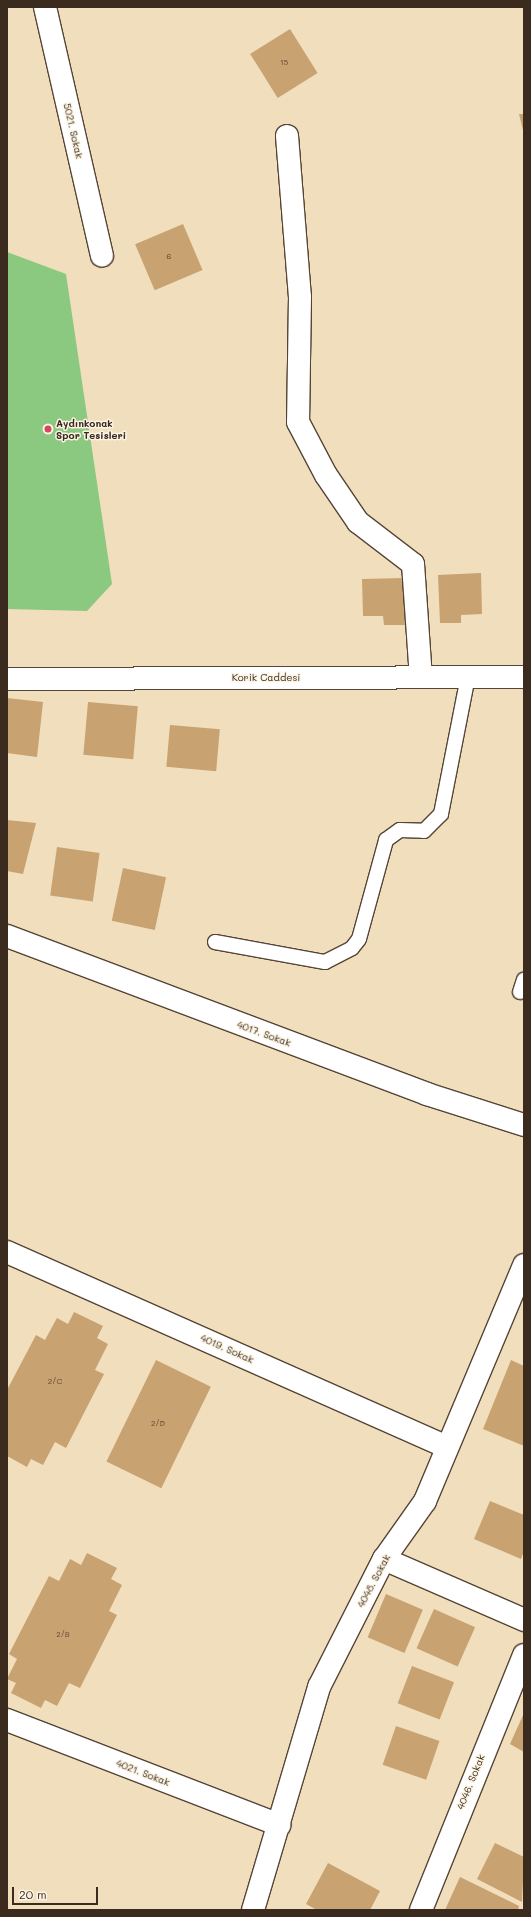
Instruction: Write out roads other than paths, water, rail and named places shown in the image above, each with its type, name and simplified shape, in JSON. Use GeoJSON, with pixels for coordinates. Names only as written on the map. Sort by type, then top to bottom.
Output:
{"type":"FeatureCollection","features":[{"type":"Feature","properties":{"kind":"street","name":"5021. Sokak"},"geometry":{"type":"LineString","coordinates":[[45,7],[102,256]]}},
{"type":"Feature","properties":{"kind":"street"},"geometry":{"type":"LineString","coordinates":[[287,136],[300,297],[298,422],[326,475],[358,522],[413,564],[420,677]]}},
{"type":"Feature","properties":{"kind":"street","name":"Korik Caddesi"},"geometry":{"type":"LineString","coordinates":[[7,679],[524,677]]}},
{"type":"Feature","properties":{"kind":"street","name":"4017. Sokak"},"geometry":{"type":"LineString","coordinates":[[7,936],[397,1083],[524,1125]]}},
{"type":"Feature","properties":{"kind":"street","name":"4019. Sokak"},"geometry":{"type":"LineString","coordinates":[[10,1259],[447,1447]]}},
{"type":"Feature","properties":{"kind":"street","name":"4048. Sokak"},"geometry":{"type":"LineString","coordinates":[[254,1910],[319,1688],[384,1560],[425,1500],[524,1265]]}},
{"type":"Feature","properties":{"kind":"street"},"geometry":{"type":"LineString","coordinates":[[384,1560],[524,1620]]}},
{"type":"Feature","properties":{"kind":"street","name":"4046. Sokak"},"geometry":{"type":"LineString","coordinates":[[420,1910],[524,1655]]}},
{"type":"Feature","properties":{"kind":"street","name":"4021. Sokak"},"geometry":{"type":"LineString","coordinates":[[7,1720],[279,1825]]}},
{"type":"Feature","properties":{"kind":"lane"},"geometry":{"type":"LineString","coordinates":[[215,942],[325,962],[352,948],[359,939],[386,840],[400,830],[424,831],[441,814],[468,677]]}},
{"type":"Feature","properties":{"kind":"place","name":"Aydınkonak Spor Tesisleri"},"geometry":{"type":"Point","coordinates":[48,429]}}]}
